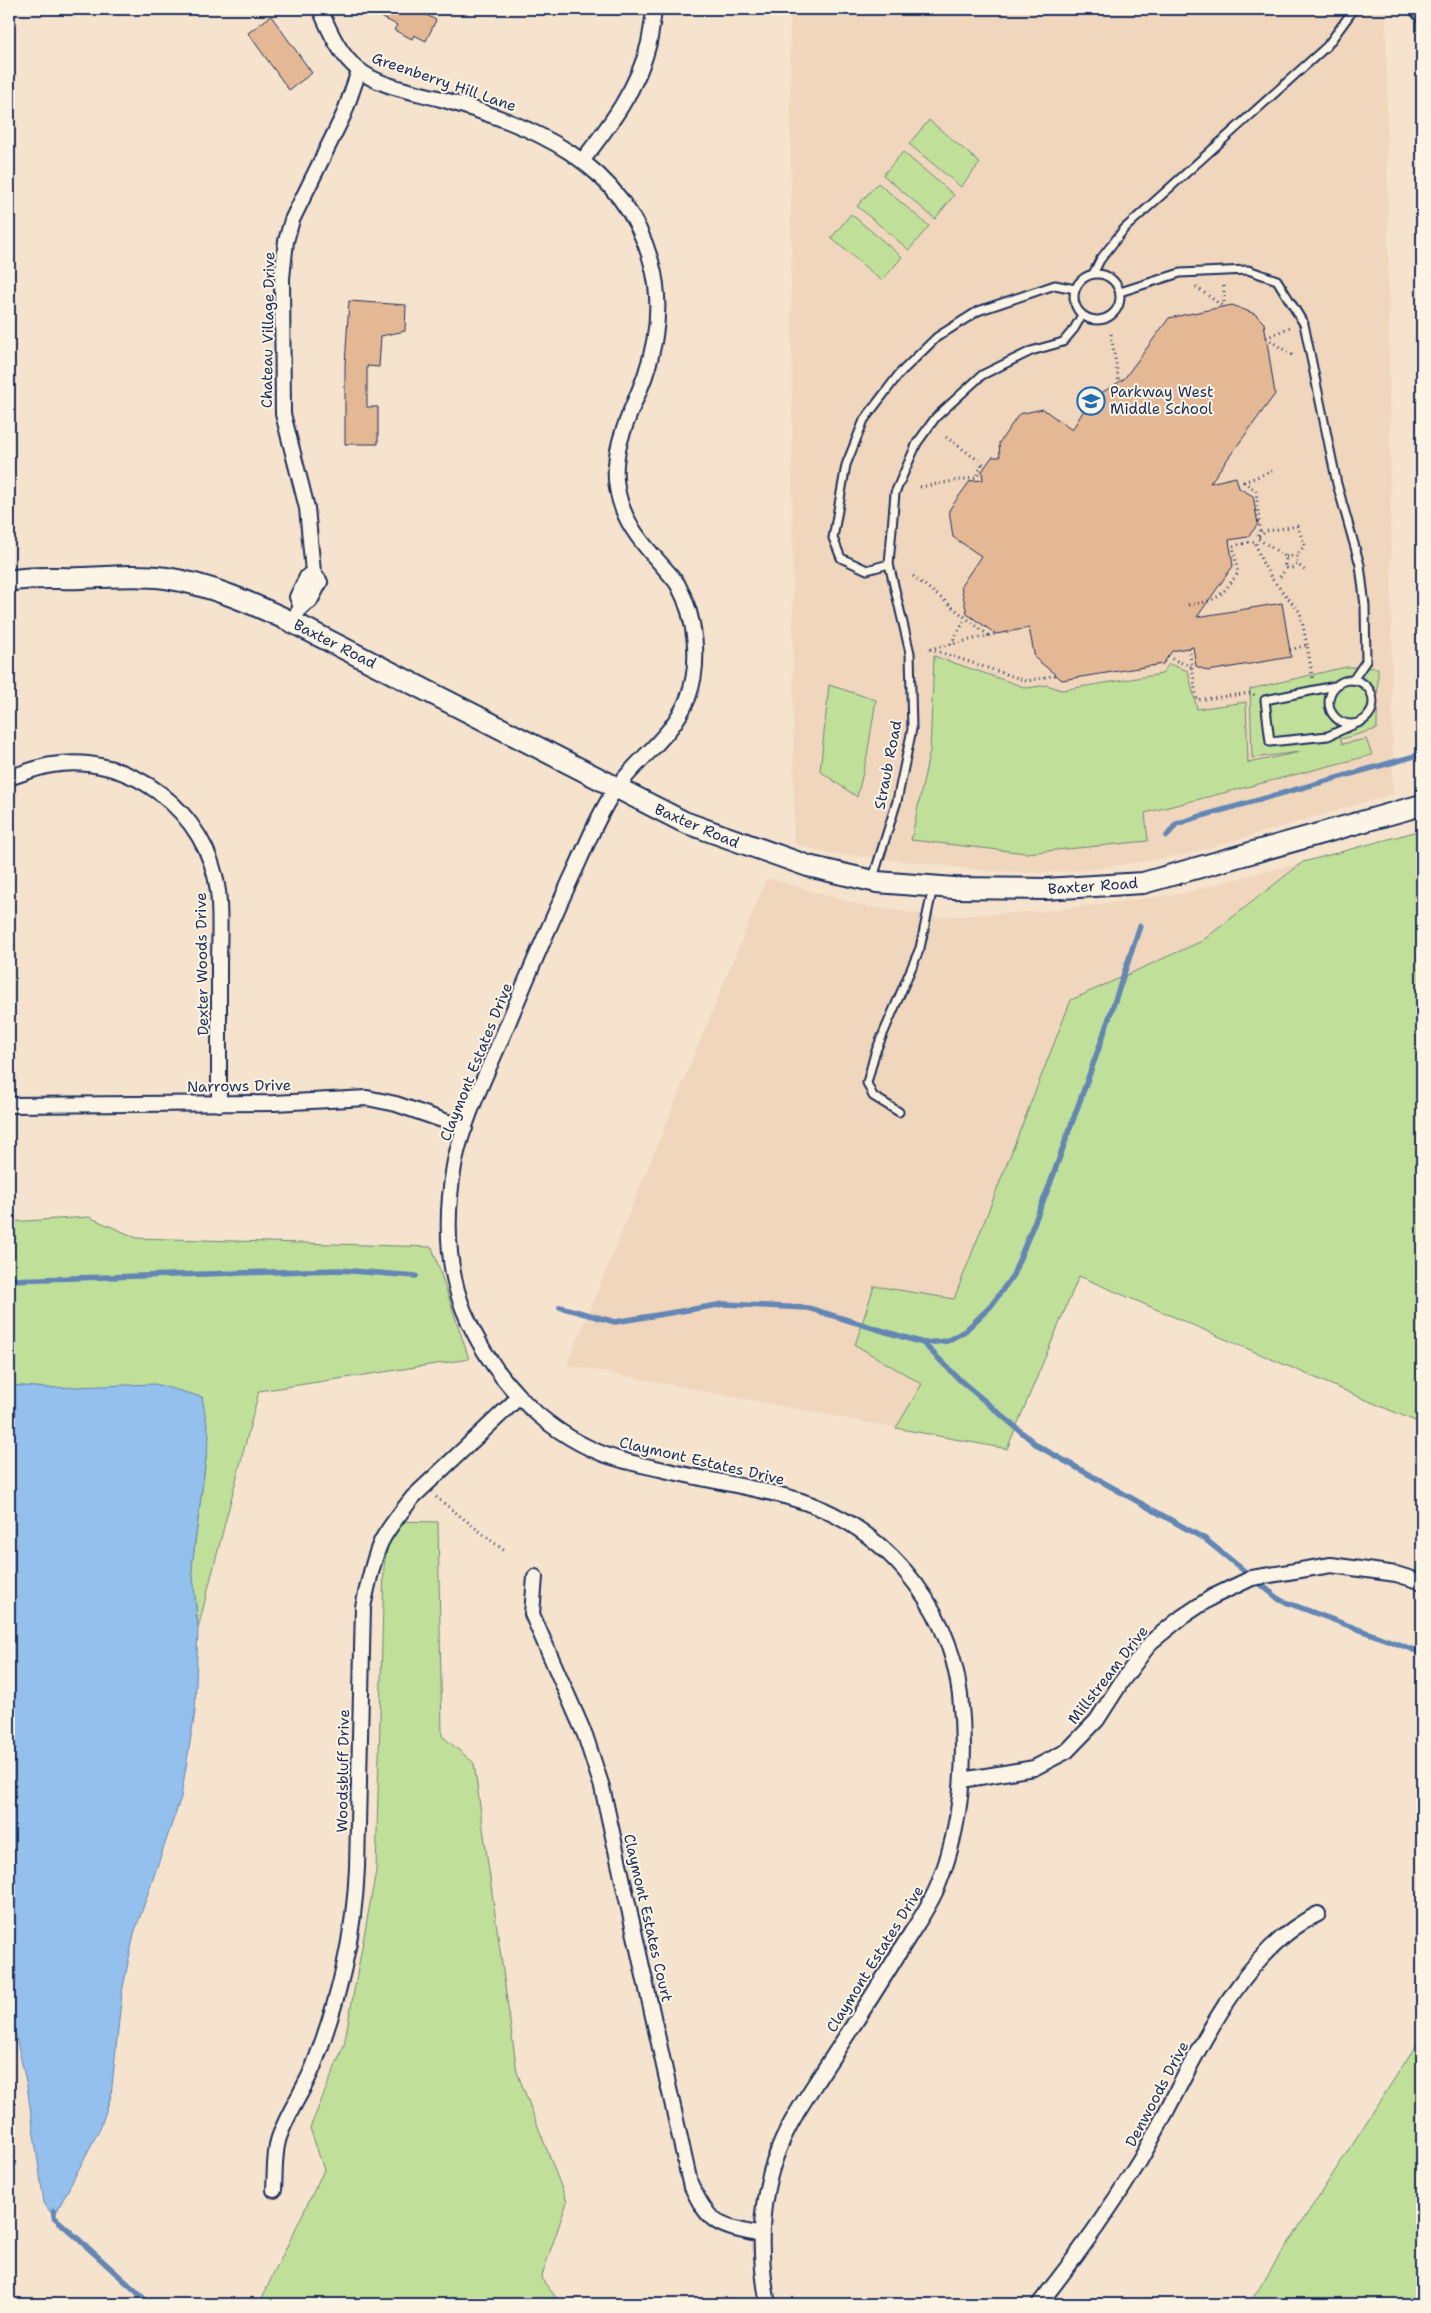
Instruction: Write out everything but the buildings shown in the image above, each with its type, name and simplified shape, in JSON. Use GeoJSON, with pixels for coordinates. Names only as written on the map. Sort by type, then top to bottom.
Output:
{"type":"FeatureCollection","features":[{"type":"Feature","properties":{"kind":"main road","name":"Baxter Road"},"geometry":{"type":"LineString","coordinates":[[9,581],[26,578],[81,578],[126,575],[165,578],[208,587],[296,615],[616,789],[684,822],[741,844],[808,866],[872,881],[933,887],[1045,889],[1143,883],[1422,805]]}},
{"type":"Feature","properties":{"kind":"street","name":"Greenberry Hill Lane"},"geometry":{"type":"LineString","coordinates":[[320,9],[334,38],[359,71],[381,82],[489,114],[539,133],[560,144],[582,160]]}},
{"type":"Feature","properties":{"kind":"street"},"geometry":{"type":"LineString","coordinates":[[582,160],[612,122],[629,95],[648,45],[654,9]]}},
{"type":"Feature","properties":{"kind":"street"},"geometry":{"type":"LineString","coordinates":[[1417,9],[1422,15]]}},
{"type":"Feature","properties":{"kind":"street","name":"Chateau Village Drive"},"geometry":{"type":"LineString","coordinates":[[296,615],[297,597],[307,577],[313,572],[307,508],[283,414],[282,278],[286,241],[292,220],[344,114],[359,71]]}},
{"type":"Feature","properties":{"kind":"street","name":"Claymont Estates Drive"},"geometry":{"type":"LineString","coordinates":[[582,160],[603,180],[628,209],[641,233],[659,293],[654,340],[646,374],[625,422],[614,466],[617,494],[627,523],[644,546],[676,582],[691,618],[696,661],[689,695],[678,718],[664,737],[616,789],[593,830],[465,1128],[455,1160],[449,1224],[451,1262],[459,1299],[474,1335],[496,1370],[519,1397],[552,1424],[602,1453],[630,1462],[819,1507],[853,1526],[875,1542],[902,1566],[926,1597],[942,1629],[955,1662],[960,1694],[963,1732],[962,1780],[950,1850],[938,1889],[894,1962],[796,2113],[779,2149],[771,2175],[761,2235],[762,2270],[768,2304]]}},
{"type":"Feature","properties":{"kind":"street","name":"Dexter Woods Drive"},"geometry":{"type":"LineString","coordinates":[[9,778],[52,765],[80,764],[109,768],[132,776],[157,789],[177,807],[194,828],[208,853],[218,890],[219,1104]]}},
{"type":"Feature","properties":{"kind":"street","name":"Narrows Drive"},"geometry":{"type":"LineString","coordinates":[[9,1105],[274,1104],[367,1098],[396,1104],[465,1128]]}},
{"type":"Feature","properties":{"kind":"street","name":"Woodsbluff Drive"},"geometry":{"type":"LineString","coordinates":[[274,2190],[278,2141],[317,2058],[343,1977],[355,1906],[363,1607],[371,1572],[381,1542],[399,1514],[413,1497],[519,1397]]}},
{"type":"Feature","properties":{"kind":"street","name":"Millstream Drive"},"geometry":{"type":"LineString","coordinates":[[962,1780],[1034,1768],[1067,1751],[1097,1720],[1150,1642],[1212,1597],[1252,1578],[1331,1566],[1396,1574],[1422,1582]]}},
{"type":"Feature","properties":{"kind":"street","name":"Claymont Estates Court"},"geometry":{"type":"LineString","coordinates":[[535,1577],[532,1614],[586,1735],[602,1787],[690,2183],[702,2208],[713,2220],[733,2228],[761,2235]]}},
{"type":"Feature","properties":{"kind":"street","name":"Denwoods Drive"},"geometry":{"type":"LineString","coordinates":[[1039,2304],[1086,2244],[1139,2161],[1203,2042],[1233,1993],[1270,1949],[1298,1923],[1318,1914]]}},
{"type":"Feature","properties":{"kind":"lane"},"geometry":{"type":"LineString","coordinates":[[1093,274],[1100,260],[1124,230],[1327,46],[1354,9]]}},
{"type":"Feature","properties":{"kind":"lane"},"geometry":{"type":"LineString","coordinates":[[1120,292],[1180,273],[1248,270],[1277,280],[1304,324],[1338,484],[1361,573],[1365,606],[1366,661],[1354,680]]}},
{"type":"Feature","properties":{"kind":"lane"},"geometry":{"type":"LineString","coordinates":[[1093,274],[1108,276],[1118,285],[1120,292],[1119,306],[1109,317],[1095,321],[1082,315],[1074,303],[1075,289],[1085,277],[1093,274]]}},
{"type":"Feature","properties":{"kind":"lane"},"geometry":{"type":"LineString","coordinates":[[889,564],[867,570],[841,558],[833,538],[846,465],[864,420],[899,374],[937,336],[978,311],[1055,285],[1075,289]]}},
{"type":"Feature","properties":{"kind":"lane","name":"Straub Road"},"geometry":{"type":"LineString","coordinates":[[872,881],[897,801],[912,729],[910,653],[889,564],[895,493],[916,443],[936,417],[982,375],[1031,351],[1063,342],[1074,329],[1082,315]]}},
{"type":"Feature","properties":{"kind":"lane"},"geometry":{"type":"LineString","coordinates":[[1336,686],[1265,700],[1270,742],[1328,736],[1355,724],[1364,720],[1370,715],[1373,700],[1367,686],[1354,680],[1341,682],[1336,686],[1329,697],[1329,710],[1342,724],[1355,724]]}},
{"type":"Feature","properties":{"kind":"lane"},"geometry":{"type":"LineString","coordinates":[[899,1112],[873,1096],[867,1083],[876,1053],[920,948],[933,887]]}},
{"type":"Feature","properties":{"kind":"path"},"geometry":{"type":"LineString","coordinates":[[1196,287],[1224,307],[1224,284]]}},
{"type":"Feature","properties":{"kind":"path"},"geometry":{"type":"LineString","coordinates":[[1290,327],[1266,338],[1295,357]]}},
{"type":"Feature","properties":{"kind":"path"},"geometry":{"type":"LineString","coordinates":[[1111,334],[1119,383]]}},
{"type":"Feature","properties":{"kind":"path"},"geometry":{"type":"LineString","coordinates":[[946,437],[986,466]]}},
{"type":"Feature","properties":{"kind":"path"},"geometry":{"type":"LineString","coordinates":[[920,487],[977,477],[982,463]]}},
{"type":"Feature","properties":{"kind":"path"},"geometry":{"type":"LineString","coordinates":[[1272,471],[1244,482],[1256,491],[1260,531],[1256,540],[1261,560],[1272,578],[1300,612],[1315,690]]}},
{"type":"Feature","properties":{"kind":"path"},"geometry":{"type":"LineString","coordinates":[[1188,604],[1214,601],[1220,597],[1238,573],[1232,546],[1256,540],[1266,531],[1297,526],[1304,545],[1298,555],[1297,564],[1292,568],[1288,567],[1280,577]]}},
{"type":"Feature","properties":{"kind":"path"},"geometry":{"type":"LineString","coordinates":[[1256,540],[1286,557],[1298,555]]}},
{"type":"Feature","properties":{"kind":"path"},"geometry":{"type":"LineString","coordinates":[[1286,557],[1285,565],[1288,567]]}},
{"type":"Feature","properties":{"kind":"path"},"geometry":{"type":"LineString","coordinates":[[1297,564],[1307,572]]}},
{"type":"Feature","properties":{"kind":"path"},"geometry":{"type":"LineString","coordinates":[[913,576],[989,636]]}},
{"type":"Feature","properties":{"kind":"path"},"geometry":{"type":"LineString","coordinates":[[951,644],[966,618]]}},
{"type":"Feature","properties":{"kind":"path"},"geometry":{"type":"LineString","coordinates":[[996,634],[930,650],[1027,681],[1056,675]]}},
{"type":"Feature","properties":{"kind":"path"},"geometry":{"type":"LineString","coordinates":[[1290,650],[1307,645]]}},
{"type":"Feature","properties":{"kind":"path"},"geometry":{"type":"LineString","coordinates":[[1189,648],[1197,700],[1251,693],[1265,700]]}},
{"type":"Feature","properties":{"kind":"path"},"geometry":{"type":"LineString","coordinates":[[1167,657],[1192,667]]}},
{"type":"Feature","properties":{"kind":"path"},"geometry":{"type":"LineString","coordinates":[[433,1495],[506,1552]]}},
{"type":"Feature","properties":{"kind":"shaded area","name":"Parkway West Middle School"},"geometry":{"type":"Polygon","coordinates":[[[790,9],[1386,9],[1393,794],[1188,854],[1088,870],[1042,873],[991,871],[824,852],[794,843],[790,9]]]}},
{"type":"Feature","properties":{"kind":"shaded area"},"geometry":{"type":"Polygon","coordinates":[[[1303,862],[1202,941],[1071,1000],[954,1299],[873,1286],[855,1345],[922,1384],[896,1428],[567,1365],[767,878],[863,906],[940,917],[1044,911],[1180,894],[1303,862]]]}},
{"type":"Feature","properties":{"kind":"green space"},"geometry":{"type":"Polygon","coordinates":[[[929,120],[980,163],[961,187],[909,144],[929,120]]]}},
{"type":"Feature","properties":{"kind":"green space"},"geometry":{"type":"Polygon","coordinates":[[[903,152],[954,195],[935,219],[883,175],[903,152]]]}},
{"type":"Feature","properties":{"kind":"green space"},"geometry":{"type":"Polygon","coordinates":[[[878,183],[929,226],[909,250],[857,206],[878,183]]]}},
{"type":"Feature","properties":{"kind":"green space"},"geometry":{"type":"Polygon","coordinates":[[[851,214],[902,257],[882,281],[831,238],[851,214]]]}},
{"type":"Feature","properties":{"kind":"green space"},"geometry":{"type":"Polygon","coordinates":[[[934,656],[1027,688],[1047,685],[1061,690],[1162,674],[1169,664],[1188,671],[1197,709],[1246,702],[1248,763],[1300,752],[1252,758],[1250,689],[1346,667],[1378,668],[1377,729],[1341,739],[1342,744],[1366,739],[1372,755],[1145,813],[1148,841],[1026,853],[911,840],[930,750],[934,656]]]}},
{"type":"Feature","properties":{"kind":"green space"},"geometry":{"type":"Polygon","coordinates":[[[829,685],[876,700],[867,756],[857,797],[820,771],[829,685]]]}},
{"type":"Feature","properties":{"kind":"green space"},"geometry":{"type":"Polygon","coordinates":[[[1422,830],[1422,1424],[1079,1276],[1007,1449],[896,1428],[922,1384],[855,1345],[874,1286],[954,1299],[1071,1000],[1202,941],[1303,862],[1422,830]]]}},
{"type":"Feature","properties":{"kind":"green space"},"geometry":{"type":"Polygon","coordinates":[[[89,1217],[137,1238],[432,1247],[469,1359],[259,1391],[198,1628],[192,1566],[209,1435],[47,1388],[9,1385],[9,1222],[89,1217]]]}},
{"type":"Feature","properties":{"kind":"green space"},"geometry":{"type":"Polygon","coordinates":[[[393,1521],[438,1522],[442,1736],[474,1763],[517,2072],[567,2202],[541,2278],[561,2304],[259,2304],[324,2170],[310,2128],[344,2045],[376,1871],[384,1565],[393,1521]]]}},
{"type":"Feature","properties":{"kind":"green space"},"geometry":{"type":"Polygon","coordinates":[[[1422,2036],[1422,2304],[1249,2304],[1422,2036]]]}},
{"type":"Feature","properties":{"kind":"water"},"geometry":{"type":"Polygon","coordinates":[[[155,1384],[202,1397],[209,1435],[192,1566],[198,1628],[195,1712],[181,1797],[134,1934],[122,1992],[111,2096],[101,2126],[54,2217],[44,2203],[27,2086],[9,2007],[9,1385],[47,1388],[155,1384]]]}},
{"type":"Feature","properties":{"kind":"waterway"},"geometry":{"type":"LineString","coordinates":[[1167,836],[1176,824],[1422,754]]}},
{"type":"Feature","properties":{"kind":"waterway"},"geometry":{"type":"LineString","coordinates":[[560,1307],[615,1322],[724,1304],[808,1308],[923,1343],[947,1341],[965,1331],[991,1306],[1013,1275],[1050,1184],[1140,926]]}},
{"type":"Feature","properties":{"kind":"waterway"},"geometry":{"type":"LineString","coordinates":[[9,1280],[339,1270],[416,1276]]}},
{"type":"Feature","properties":{"kind":"waterway"},"geometry":{"type":"LineString","coordinates":[[923,1343],[961,1381],[1038,1446],[1205,1539],[1280,1600],[1422,1653]]}},
{"type":"Feature","properties":{"kind":"waterway"},"geometry":{"type":"LineString","coordinates":[[54,2211],[54,2217],[150,2304]]}},
{"type":"Feature","properties":{"kind":"place","name":"Parkway West Middle School"},"geometry":{"type":"Point","coordinates":[1091,401]}}]}
